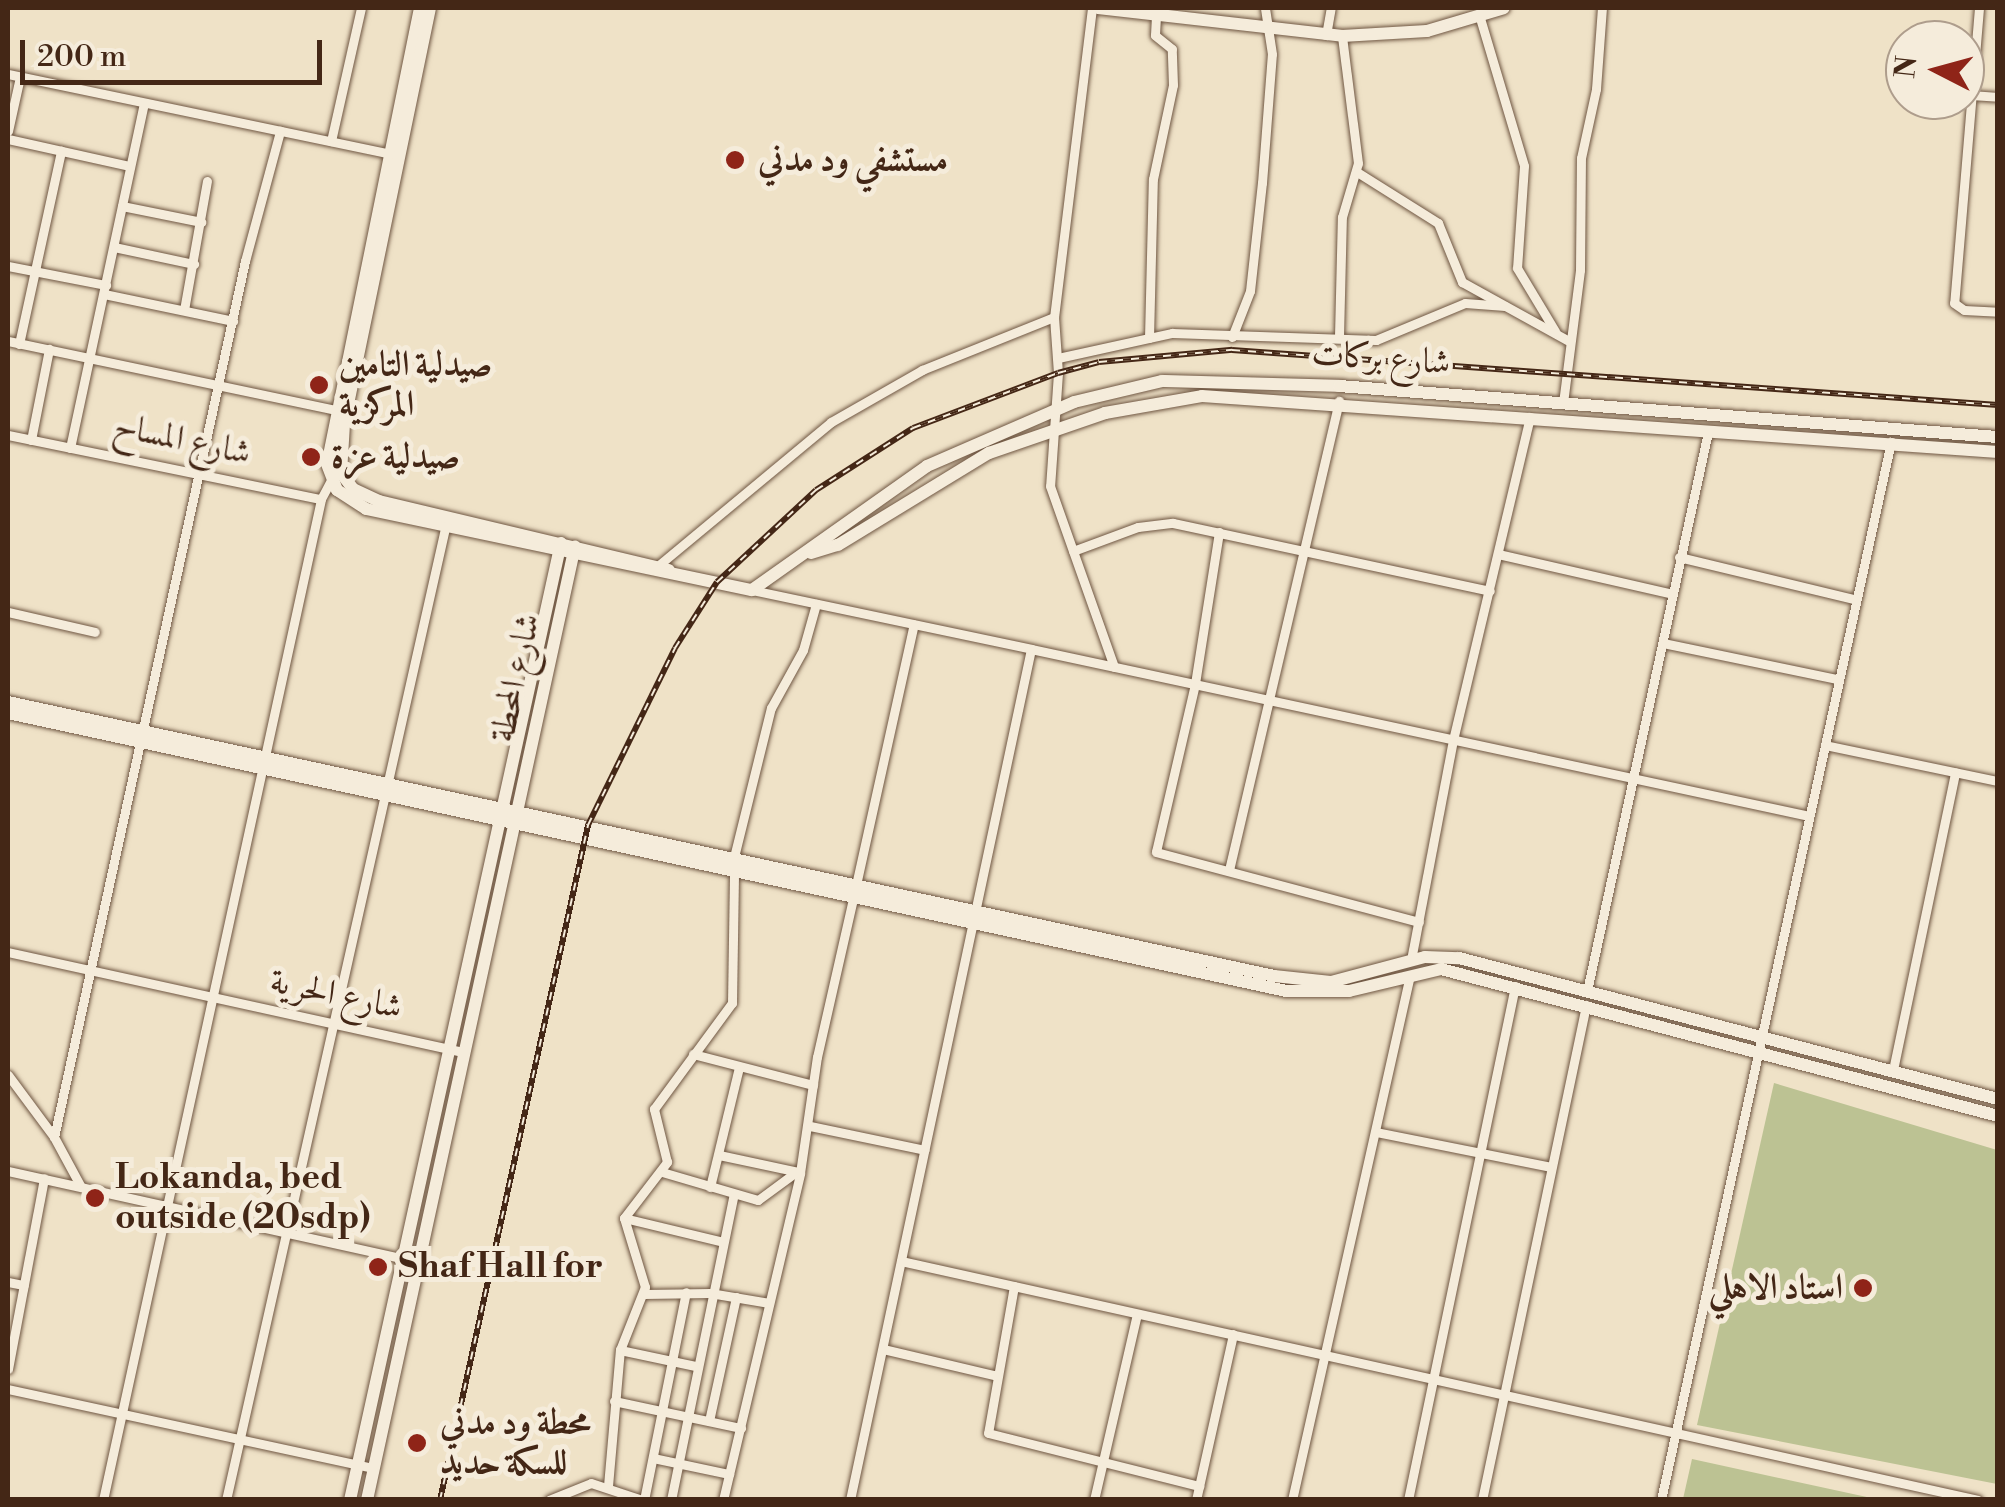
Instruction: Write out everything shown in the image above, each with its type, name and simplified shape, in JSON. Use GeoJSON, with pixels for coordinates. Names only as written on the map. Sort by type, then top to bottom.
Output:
{"type":"FeatureCollection","features":[{"type":"Feature","properties":{"kind":"main road"},"geometry":{"type":"LineString","coordinates":[[381,225],[420,8]]}},
{"type":"Feature","properties":{"kind":"main road"},"geometry":{"type":"LineString","coordinates":[[430,8],[342,411],[336,475],[356,505],[445,528],[752,590]]}},
{"type":"Feature","properties":{"kind":"main road"},"geometry":{"type":"LineString","coordinates":[[1095,8],[1156,16],[1181,14],[1272,32],[1326,36],[1427,31],[1491,12]]}},
{"type":"Feature","properties":{"kind":"main road","name":"شارع بركات"},"geometry":{"type":"LineString","coordinates":[[752,590],[928,466],[1101,394],[1191,380],[1563,403],[1708,419],[1998,437]]}},
{"type":"Feature","properties":{"kind":"main road","name":"شارع بركات"},"geometry":{"type":"LineString","coordinates":[[804,555],[838,545],[961,465],[1105,413],[1202,396],[1530,414],[1708,432],[1998,452]]}},
{"type":"Feature","properties":{"kind":"main road"},"geometry":{"type":"LineString","coordinates":[[336,475],[370,498],[559,549]]}},
{"type":"Feature","properties":{"kind":"main road","name":"شارع المحطة"},"geometry":{"type":"LineString","coordinates":[[509,816],[559,549]]}},
{"type":"Feature","properties":{"kind":"main road","name":"شارع المحطة"},"geometry":{"type":"LineString","coordinates":[[509,816],[574,552]]}},
{"type":"Feature","properties":{"kind":"main road"},"geometry":{"type":"LineString","coordinates":[[8,702],[37,714]]}},
{"type":"Feature","properties":{"kind":"main road"},"geometry":{"type":"LineString","coordinates":[[8,713],[37,714],[855,889],[1286,991],[1349,991],[1411,967],[1459,958],[1754,1049],[1998,1116]]}},
{"type":"Feature","properties":{"kind":"main road"},"geometry":{"type":"LineString","coordinates":[[367,1500],[449,1049],[509,816]]}},
{"type":"Feature","properties":{"kind":"main road"},"geometry":{"type":"LineString","coordinates":[[350,1500],[464,1052],[509,816]]}},
{"type":"Feature","properties":{"kind":"main road"},"geometry":{"type":"LineString","coordinates":[[1411,967],[1441,969],[1758,1034],[1996,1099]]}},
{"type":"Feature","properties":{"kind":"street"},"geometry":{"type":"LineString","coordinates":[[331,141],[361,8]]}},
{"type":"Feature","properties":{"kind":"street"},"geometry":{"type":"LineString","coordinates":[[1095,8],[1054,317],[1058,358],[1051,413],[1050,486],[1114,666]]}},
{"type":"Feature","properties":{"kind":"street"},"geometry":{"type":"LineString","coordinates":[[1232,337],[1250,290],[1272,32],[1266,8]]}},
{"type":"Feature","properties":{"kind":"street"},"geometry":{"type":"LineString","coordinates":[[1326,36],[1332,8]]}},
{"type":"Feature","properties":{"kind":"street"},"geometry":{"type":"LineString","coordinates":[[1563,403],[1580,270],[1581,158],[1596,90],[1602,8]]}},
{"type":"Feature","properties":{"kind":"street"},"geometry":{"type":"LineString","coordinates":[[1491,12],[1524,166],[1518,268],[1555,331]]}},
{"type":"Feature","properties":{"kind":"street"},"geometry":{"type":"LineString","coordinates":[[1149,338],[1153,179],[1173,85],[1172,50],[1156,35],[1156,16]]}},
{"type":"Feature","properties":{"kind":"street"},"geometry":{"type":"LineString","coordinates":[[1339,336],[1342,217],[1357,172],[1342,36]]}},
{"type":"Feature","properties":{"kind":"street"},"geometry":{"type":"LineString","coordinates":[[8,74],[391,154]]}},
{"type":"Feature","properties":{"kind":"street"},"geometry":{"type":"LineString","coordinates":[[8,131],[20,77]]}},
{"type":"Feature","properties":{"kind":"street"},"geometry":{"type":"LineString","coordinates":[[70,448],[144,104]]}},
{"type":"Feature","properties":{"kind":"street"},"geometry":{"type":"LineString","coordinates":[[1969,120],[1954,303],[1964,310],[1998,312]]}},
{"type":"Feature","properties":{"kind":"street"},"geometry":{"type":"LineString","coordinates":[[54,1137],[233,322],[280,131]]}},
{"type":"Feature","properties":{"kind":"street"},"geometry":{"type":"LineString","coordinates":[[8,139],[130,166]]}},
{"type":"Feature","properties":{"kind":"street"},"geometry":{"type":"LineString","coordinates":[[19,344],[61,151]]}},
{"type":"Feature","properties":{"kind":"street"},"geometry":{"type":"LineString","coordinates":[[1357,172],[1428,213],[1446,235],[1462,282],[1569,341]]}},
{"type":"Feature","properties":{"kind":"street"},"geometry":{"type":"LineString","coordinates":[[184,310],[208,182]]}},
{"type":"Feature","properties":{"kind":"street"},"geometry":{"type":"LineString","coordinates":[[122,206],[200,222]]}},
{"type":"Feature","properties":{"kind":"street"},"geometry":{"type":"LineString","coordinates":[[114,248],[194,264]]}},
{"type":"Feature","properties":{"kind":"street"},"geometry":{"type":"LineString","coordinates":[[8,266],[233,322]]}},
{"type":"Feature","properties":{"kind":"street"},"geometry":{"type":"LineString","coordinates":[[1058,358],[1149,338],[1392,337],[1465,304],[1505,306]]}},
{"type":"Feature","properties":{"kind":"street"},"geometry":{"type":"LineString","coordinates":[[661,569],[860,404],[922,370],[1054,317]]}},
{"type":"Feature","properties":{"kind":"street"},"geometry":{"type":"LineString","coordinates":[[8,341],[342,411]]}},
{"type":"Feature","properties":{"kind":"street"},"geometry":{"type":"LineString","coordinates":[[32,440],[49,349]]}},
{"type":"Feature","properties":{"kind":"street"},"geometry":{"type":"LineString","coordinates":[[1229,870],[1339,401]]}},
{"type":"Feature","properties":{"kind":"street"},"geometry":{"type":"LineString","coordinates":[[1292,1500],[1411,967],[1453,740],[1530,414]]}},
{"type":"Feature","properties":{"kind":"street"},"geometry":{"type":"LineString","coordinates":[[1482,1500],[1708,432]]}},
{"type":"Feature","properties":{"kind":"street","name":"شارع المساح"},"geometry":{"type":"LineString","coordinates":[[8,434],[321,499]]}},
{"type":"Feature","properties":{"kind":"street"},"geometry":{"type":"LineString","coordinates":[[1660,1500],[1754,1049],[1826,745],[1837,679],[1891,442]]}},
{"type":"Feature","properties":{"kind":"street"},"geometry":{"type":"LineString","coordinates":[[103,1500],[321,499],[336,475]]}},
{"type":"Feature","properties":{"kind":"street"},"geometry":{"type":"LineString","coordinates":[[1072,551],[1155,523],[1304,549],[1490,591]]}},
{"type":"Feature","properties":{"kind":"street"},"geometry":{"type":"LineString","coordinates":[[226,1500],[382,788],[445,528]]}},
{"type":"Feature","properties":{"kind":"street"},"geometry":{"type":"LineString","coordinates":[[1219,532],[1195,684],[1156,852],[1419,922]]}},
{"type":"Feature","properties":{"kind":"street"},"geometry":{"type":"LineString","coordinates":[[1498,554],[1672,594]]}},
{"type":"Feature","properties":{"kind":"street"},"geometry":{"type":"LineString","coordinates":[[1680,557],[1854,600]]}},
{"type":"Feature","properties":{"kind":"street"},"geometry":{"type":"LineString","coordinates":[[752,590],[1809,816]]}},
{"type":"Feature","properties":{"kind":"street"},"geometry":{"type":"LineString","coordinates":[[624,1218],[662,1172],[668,1146],[654,1110],[732,1004],[734,863],[771,708],[804,650],[816,604]]}},
{"type":"Feature","properties":{"kind":"street"},"geometry":{"type":"LineString","coordinates":[[8,612],[95,632]]}},
{"type":"Feature","properties":{"kind":"street"},"geometry":{"type":"LineString","coordinates":[[723,1500],[810,1126],[812,1085],[914,624]]}},
{"type":"Feature","properties":{"kind":"street"},"geometry":{"type":"LineString","coordinates":[[1662,644],[1837,679]]}},
{"type":"Feature","properties":{"kind":"street"},"geometry":{"type":"LineString","coordinates":[[850,1500],[1031,650]]}},
{"type":"Feature","properties":{"kind":"street"},"geometry":{"type":"LineString","coordinates":[[1826,745],[1998,781]]}},
{"type":"Feature","properties":{"kind":"street"},"geometry":{"type":"LineString","coordinates":[[1893,1070],[1955,772]]}},
{"type":"Feature","properties":{"kind":"street","name":"شارع الحرية"},"geometry":{"type":"LineString","coordinates":[[8,952],[464,1052]]}},
{"type":"Feature","properties":{"kind":"street"},"geometry":{"type":"LineString","coordinates":[[1408,1500],[1515,986]]}},
{"type":"Feature","properties":{"kind":"street"},"geometry":{"type":"LineString","coordinates":[[693,1054],[812,1085]]}},
{"type":"Feature","properties":{"kind":"street"},"geometry":{"type":"LineString","coordinates":[[710,1187],[739,1066]]}},
{"type":"Feature","properties":{"kind":"street"},"geometry":{"type":"LineString","coordinates":[[8,1075],[54,1137],[80,1185]]}},
{"type":"Feature","properties":{"kind":"street"},"geometry":{"type":"LineString","coordinates":[[1996,1099],[1998,1083]]}},
{"type":"Feature","properties":{"kind":"street"},"geometry":{"type":"LineString","coordinates":[[810,1126],[925,1150]]}},
{"type":"Feature","properties":{"kind":"street"},"geometry":{"type":"LineString","coordinates":[[1376,1132],[1551,1168]]}},
{"type":"Feature","properties":{"kind":"street"},"geometry":{"type":"LineString","coordinates":[[718,1155],[798,1172]]}},
{"type":"Feature","properties":{"kind":"street"},"geometry":{"type":"LineString","coordinates":[[8,1171],[412,1260]]}},
{"type":"Feature","properties":{"kind":"street"},"geometry":{"type":"LineString","coordinates":[[662,1172],[763,1200],[798,1172]]}},
{"type":"Feature","properties":{"kind":"street"},"geometry":{"type":"LineString","coordinates":[[8,1369],[44,1178]]}},
{"type":"Feature","properties":{"kind":"street"},"geometry":{"type":"LineString","coordinates":[[671,1500],[710,1292],[734,1194]]}},
{"type":"Feature","properties":{"kind":"street"},"geometry":{"type":"LineString","coordinates":[[624,1218],[722,1242]]}},
{"type":"Feature","properties":{"kind":"street"},"geometry":{"type":"LineString","coordinates":[[608,1486],[620,1350],[644,1294],[624,1218]]}},
{"type":"Feature","properties":{"kind":"street"},"geometry":{"type":"LineString","coordinates":[[900,1261],[1978,1500]]}},
{"type":"Feature","properties":{"kind":"street"},"geometry":{"type":"LineString","coordinates":[[8,1282],[24,1286]]}},
{"type":"Feature","properties":{"kind":"street"},"geometry":{"type":"LineString","coordinates":[[1014,1286],[994,1374],[988,1433],[1198,1486]]}},
{"type":"Feature","properties":{"kind":"street"},"geometry":{"type":"LineString","coordinates":[[549,1500],[608,1486],[640,1499],[654,1458],[686,1292]]}},
{"type":"Feature","properties":{"kind":"street"},"geometry":{"type":"LineString","coordinates":[[644,1294],[710,1292],[769,1303]]}},
{"type":"Feature","properties":{"kind":"street"},"geometry":{"type":"LineString","coordinates":[[709,1421],[736,1297]]}},
{"type":"Feature","properties":{"kind":"street"},"geometry":{"type":"LineString","coordinates":[[1094,1500],[1137,1314]]}},
{"type":"Feature","properties":{"kind":"street"},"geometry":{"type":"LineString","coordinates":[[1196,1500],[1233,1334]]}},
{"type":"Feature","properties":{"kind":"street"},"geometry":{"type":"LineString","coordinates":[[883,1349],[994,1374]]}},
{"type":"Feature","properties":{"kind":"street"},"geometry":{"type":"LineString","coordinates":[[620,1350],[695,1366]]}},
{"type":"Feature","properties":{"kind":"street"},"geometry":{"type":"LineString","coordinates":[[8,1389],[373,1468]]}},
{"type":"Feature","properties":{"kind":"street"},"geometry":{"type":"LineString","coordinates":[[614,1401],[741,1428]]}},
{"type":"Feature","properties":{"kind":"street"},"geometry":{"type":"LineString","coordinates":[[654,1458],[729,1474]]}},
{"type":"Feature","properties":{"kind":"green space","name":"استاد الاهلي"},"geometry":{"type":"Polygon","coordinates":[[[1774,1083],[1997,1150],[1997,1484],[1697,1425],[1774,1083]]]}},
{"type":"Feature","properties":{"kind":"green space"},"geometry":{"type":"Polygon","coordinates":[[[1692,1459],[1876,1499],[1683,1499],[1692,1459]]]}},
{"type":"Feature","properties":{"kind":"railway"},"geometry":{"type":"LineString","coordinates":[[440,1500],[588,825],[675,648],[717,582],[816,490],[913,428],[1058,373],[1099,362],[1232,350],[1998,405]]}},
{"type":"Feature","properties":{"kind":"place","name":"مستشفي ود مدني"},"geometry":{"type":"Point","coordinates":[735,160]}},
{"type":"Feature","properties":{"kind":"place","name":"صيدلية التامين المركزية"},"geometry":{"type":"Point","coordinates":[319,385]}},
{"type":"Feature","properties":{"kind":"place","name":"صيدلية عزة"},"geometry":{"type":"Point","coordinates":[311,457]}},
{"type":"Feature","properties":{"kind":"place","name":"Lokanda, bed outside (20sdp)"},"geometry":{"type":"Point","coordinates":[95,1198]}},
{"type":"Feature","properties":{"kind":"place","name":"Shaf Hall for"},"geometry":{"type":"Point","coordinates":[378,1267]}},
{"type":"Feature","properties":{"kind":"place","name":"استاد الاهلي"},"geometry":{"type":"Point","coordinates":[1863,1288]}},
{"type":"Feature","properties":{"kind":"place","name":"محطة ود مدني للسكة حديد"},"geometry":{"type":"Point","coordinates":[417,1443]}}]}
